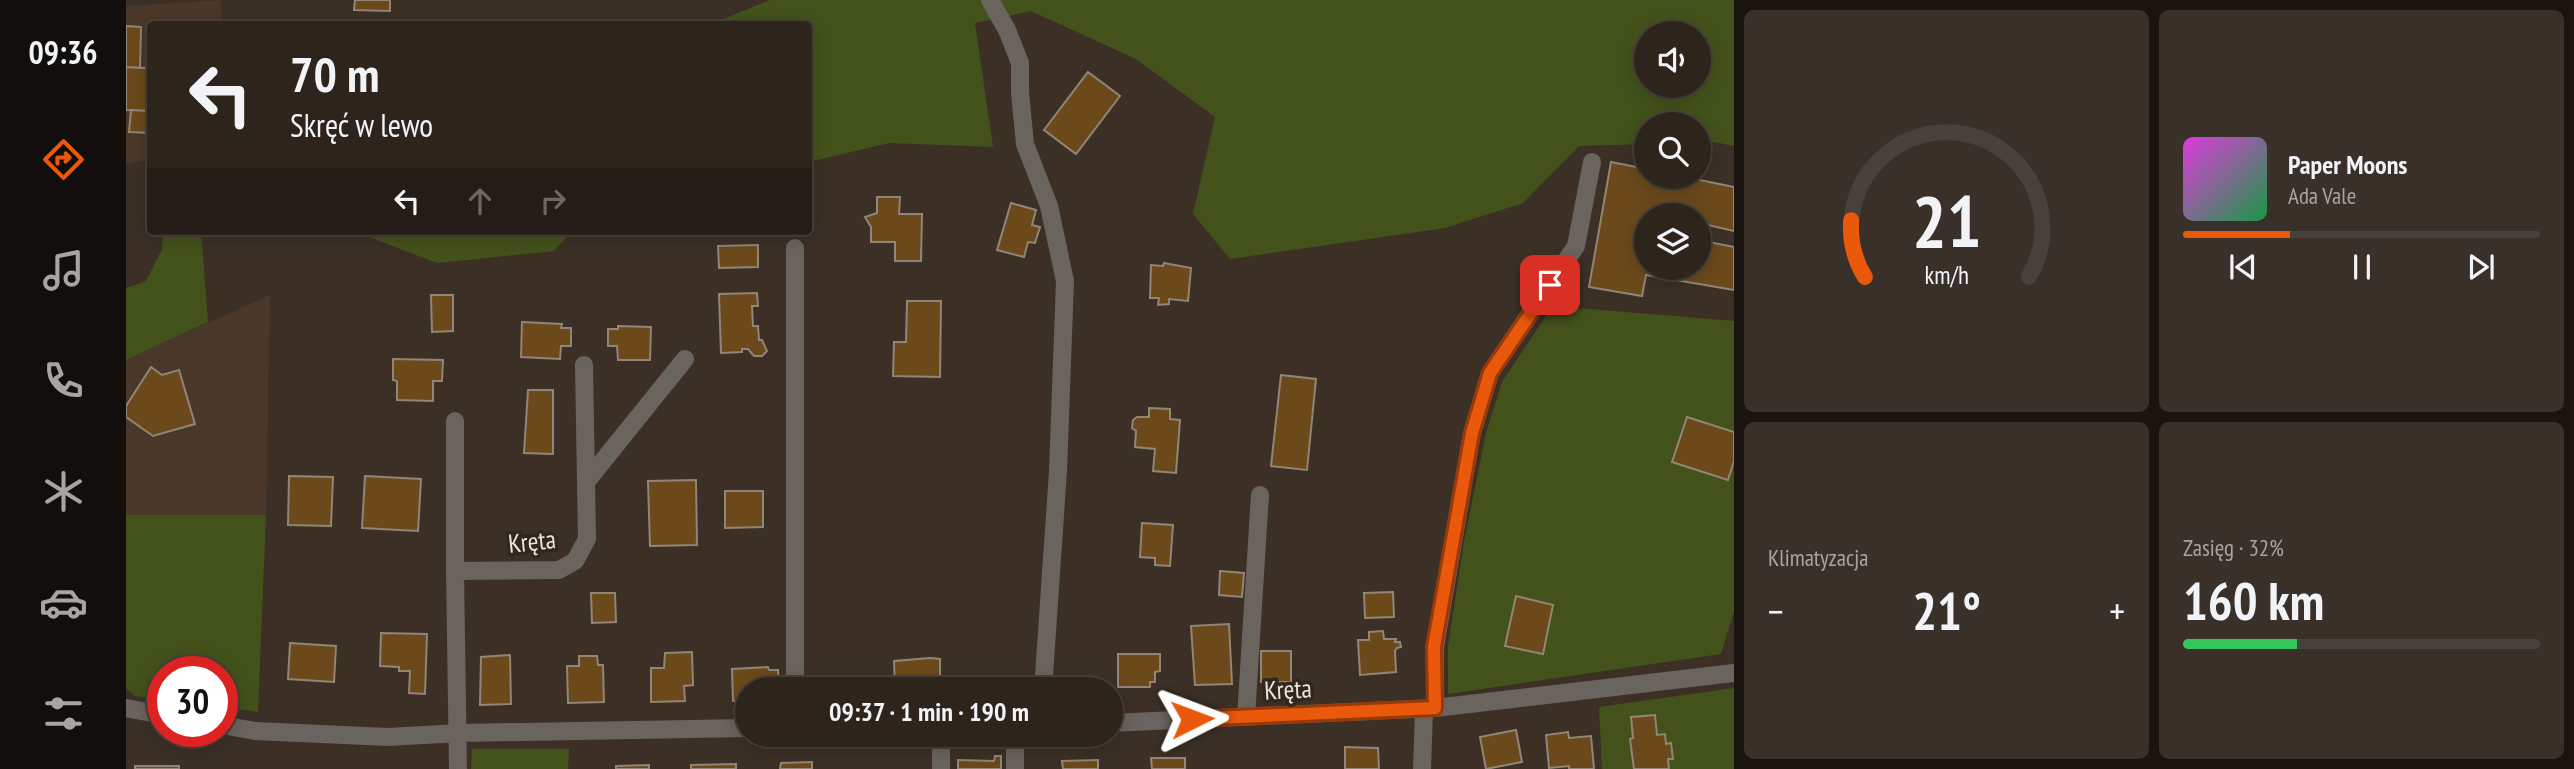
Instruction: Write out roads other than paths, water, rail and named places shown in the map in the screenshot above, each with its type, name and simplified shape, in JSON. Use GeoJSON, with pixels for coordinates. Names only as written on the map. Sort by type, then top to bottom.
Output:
{"type":"FeatureCollection","features":[{"type":"Feature","properties":{"kind":"street"},"geometry":{"type":"LineString","coordinates":[[990,0],[1007,30],[1020,63],[1020,93],[1026,144],[1049,206],[1065,281],[1058,471],[1044,677]]}},
{"type":"Feature","properties":{"kind":"street"},"geometry":{"type":"LineString","coordinates":[[1422,769],[1434,647],[1472,433],[1490,373],[1576,246],[1592,162]]}},
{"type":"Feature","properties":{"kind":"street"},"geometry":{"type":"LineString","coordinates":[[795,248],[795,677]]}},
{"type":"Feature","properties":{"kind":"street"},"geometry":{"type":"LineString","coordinates":[[586,482],[685,359]]}},
{"type":"Feature","properties":{"kind":"street","name":"Kręta"},"geometry":{"type":"LineString","coordinates":[[456,571],[559,570],[575,561],[587,539],[584,365]]}},
{"type":"Feature","properties":{"kind":"street"},"geometry":{"type":"LineString","coordinates":[[454,421],[458,769]]}},
{"type":"Feature","properties":{"kind":"street"},"geometry":{"type":"LineString","coordinates":[[1246,717],[1260,495]]}},
{"type":"Feature","properties":{"kind":"street","name":"Kręta"},"geometry":{"type":"LineString","coordinates":[[1123,722],[1430,709],[1734,673]]}},
{"type":"Feature","properties":{"kind":"street"},"geometry":{"type":"LineString","coordinates":[[126,708],[147,712]]}},
{"type":"Feature","properties":{"kind":"street"},"geometry":{"type":"LineString","coordinates":[[238,728],[388,737],[459,733],[735,728]]}},
{"type":"Feature","properties":{"kind":"street"},"geometry":{"type":"LineString","coordinates":[[941,747],[941,769]]}},
{"type":"Feature","properties":{"kind":"street"},"geometry":{"type":"LineString","coordinates":[[1015,747],[1015,769]]}}]}
